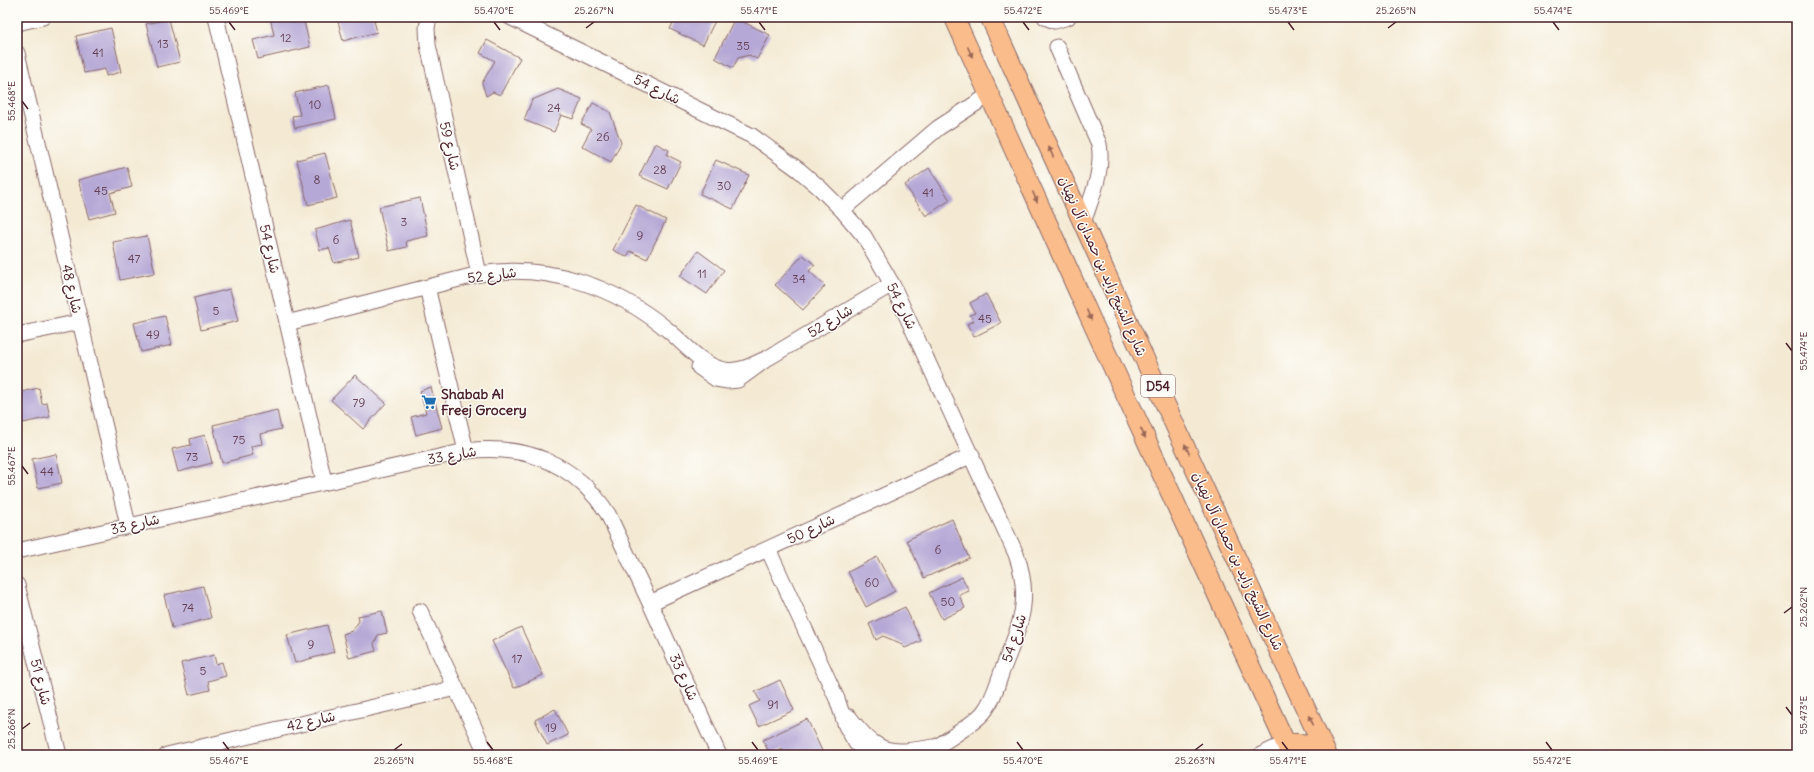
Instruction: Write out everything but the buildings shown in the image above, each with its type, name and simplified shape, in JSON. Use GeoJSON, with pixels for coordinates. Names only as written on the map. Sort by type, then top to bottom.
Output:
{"type":"FeatureCollection","features":[{"type":"Feature","properties":{"kind":"main road","name":"D54"},"geometry":{"type":"LineString","coordinates":[[954,17],[1288,749]]}},
{"type":"Feature","properties":{"kind":"main road","name":"شارع الشيخ زايد بن حمدان آل نهيان"},"geometry":{"type":"LineString","coordinates":[[992,18],[1083,223],[1327,755]]}},
{"type":"Feature","properties":{"kind":"main road"},"geometry":{"type":"LineString","coordinates":[[1288,749],[1307,744],[1315,755]]}},
{"type":"Feature","properties":{"kind":"street"},"geometry":{"type":"LineString","coordinates":[[17,23],[43,17]]}},
{"type":"Feature","properties":{"kind":"street","name":"شارع 54"},"geometry":{"type":"LineString","coordinates":[[216,17],[324,481]]}},
{"type":"Feature","properties":{"kind":"street","name":"شارع 59"},"geometry":{"type":"LineString","coordinates":[[429,17],[427,28],[428,45],[479,274]]}},
{"type":"Feature","properties":{"kind":"street","name":"شارع 54"},"geometry":{"type":"LineString","coordinates":[[510,17],[752,136],[799,170],[842,210],[864,236],[892,284],[972,455],[1020,565],[1025,589],[1023,612],[1021,623],[989,705],[978,718],[929,751],[905,752],[881,747],[864,735],[837,699]]}},
{"type":"Feature","properties":{"kind":"street"},"geometry":{"type":"LineString","coordinates":[[1044,17],[1055,21],[1068,17]]}},
{"type":"Feature","properties":{"kind":"street"},"geometry":{"type":"LineString","coordinates":[[1057,47],[1097,139],[1100,153],[1099,172],[1083,223]]}},
{"type":"Feature","properties":{"kind":"street","name":"شارع 48"},"geometry":{"type":"LineString","coordinates":[[17,53],[128,526]]}},
{"type":"Feature","properties":{"kind":"street"},"geometry":{"type":"LineString","coordinates":[[842,210],[938,128],[989,94]]}},
{"type":"Feature","properties":{"kind":"street","name":"شارع 52"},"geometry":{"type":"LineString","coordinates":[[287,322],[479,274],[499,271],[530,271],[578,280],[622,298],[653,319],[708,364],[725,370],[741,369],[768,358],[892,284]]}},
{"type":"Feature","properties":{"kind":"street"},"geometry":{"type":"LineString","coordinates":[[427,288],[466,451]]}},
{"type":"Feature","properties":{"kind":"street"},"geometry":{"type":"LineString","coordinates":[[17,335],[80,322]]}},
{"type":"Feature","properties":{"kind":"street","name":"شارع 33"},"geometry":{"type":"LineString","coordinates":[[17,550],[324,481],[466,451],[497,449],[528,454],[558,465],[580,480],[599,501],[608,514],[719,755]]}},
{"type":"Feature","properties":{"kind":"street","name":"شارع 50"},"geometry":{"type":"LineString","coordinates":[[650,603],[972,455]]}},
{"type":"Feature","properties":{"kind":"street","name":"شارع 54"},"geometry":{"type":"LineString","coordinates":[[768,549],[837,699],[850,735],[856,743],[870,755]]}},
{"type":"Feature","properties":{"kind":"street","name":"شارع 51"},"geometry":{"type":"LineString","coordinates":[[17,585],[59,755]]}},
{"type":"Feature","properties":{"kind":"street"},"geometry":{"type":"LineString","coordinates":[[420,611],[487,755]]}},
{"type":"Feature","properties":{"kind":"street","name":"شارع 42"},"geometry":{"type":"LineString","coordinates":[[167,755],[456,688]]}},
{"type":"Feature","properties":{"kind":"street"},"geometry":{"type":"LineString","coordinates":[[1261,755],[1288,749]]}},
{"type":"Feature","properties":{"kind":"place","name":"Shabab Al Freej Grocery"},"geometry":{"type":"Point","coordinates":[429,402]}}]}
